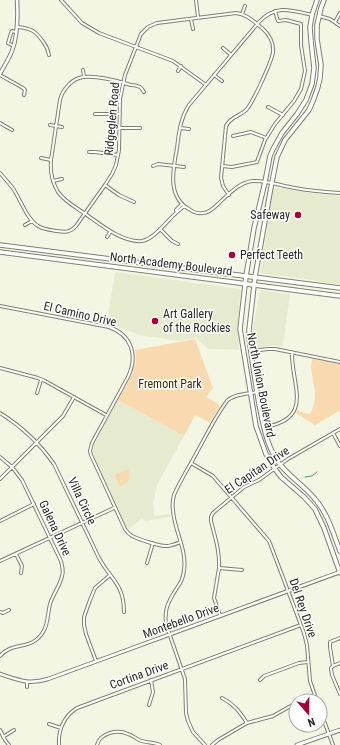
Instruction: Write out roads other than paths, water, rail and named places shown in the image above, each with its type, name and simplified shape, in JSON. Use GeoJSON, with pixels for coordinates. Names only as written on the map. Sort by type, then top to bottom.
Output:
{"type":"FeatureCollection","features":[{"type":"Feature","properties":{"kind":"main road","name":"North Union Boulevard"},"geometry":{"type":"LineString","coordinates":[[317,0],[312,15],[310,34],[314,68],[312,84],[302,108],[282,133],[273,149],[268,164],[254,228],[246,276],[240,329],[258,433],[266,454],[282,477],[315,509],[324,528],[340,572]]}},
{"type":"Feature","properties":{"kind":"main road","name":"North Union Boulevard"},"geometry":{"type":"LineString","coordinates":[[324,0],[319,16],[317,34],[321,65],[318,87],[309,110],[281,146],[277,157],[271,183],[255,277],[249,325],[249,338],[264,428],[271,449],[280,465],[311,494],[320,506],[329,522],[340,551]]}},
{"type":"Feature","properties":{"kind":"main road","name":"North Academy Boulevard"},"geometry":{"type":"LineString","coordinates":[[0,245],[340,288]]}},
{"type":"Feature","properties":{"kind":"main road","name":"North Academy Boulevard"},"geometry":{"type":"LineString","coordinates":[[0,252],[340,296]]}},
{"type":"Feature","properties":{"kind":"main road"},"geometry":{"type":"LineString","coordinates":[[296,745],[340,730]]}},
{"type":"Feature","properties":{"kind":"street"},"geometry":{"type":"LineString","coordinates":[[17,0],[17,27],[13,46],[8,60],[0,74],[23,88],[25,90],[24,95]]}},
{"type":"Feature","properties":{"kind":"street"},"geometry":{"type":"LineString","coordinates":[[61,0],[86,26],[99,33],[169,59],[206,85]]}},
{"type":"Feature","properties":{"kind":"street"},"geometry":{"type":"LineString","coordinates":[[196,0],[198,18]]}},
{"type":"Feature","properties":{"kind":"street"},"geometry":{"type":"LineString","coordinates":[[229,194],[220,178],[226,126],[231,119],[244,112],[249,105],[272,56],[273,48],[269,35],[248,17],[242,14],[245,6]]}},
{"type":"Feature","properties":{"kind":"street"},"geometry":{"type":"LineString","coordinates":[[312,15],[286,9],[267,14],[189,105],[181,117],[173,174],[174,186],[178,199],[183,205],[203,214],[210,211],[244,183],[254,181],[297,189],[340,194]]}},
{"type":"Feature","properties":{"kind":"street"},"geometry":{"type":"LineString","coordinates":[[222,166],[232,167],[257,162],[266,138],[274,124],[298,95],[306,71],[301,45],[301,24],[286,20],[278,21],[275,11]]}},
{"type":"Feature","properties":{"kind":"street","name":"Ridgeglen Road"},"geometry":{"type":"LineString","coordinates":[[32,221],[43,228],[65,232],[74,228],[114,170],[118,155],[120,99],[124,75],[141,34],[148,27],[191,18],[233,13],[242,14]]}},
{"type":"Feature","properties":{"kind":"street"},"geometry":{"type":"LineString","coordinates":[[335,22],[340,13]]}},
{"type":"Feature","properties":{"kind":"street"},"geometry":{"type":"LineString","coordinates":[[319,16],[330,19],[340,26]]}},
{"type":"Feature","properties":{"kind":"street"},"geometry":{"type":"LineString","coordinates":[[191,18],[193,29]]}},
{"type":"Feature","properties":{"kind":"street"},"geometry":{"type":"LineString","coordinates":[[17,27],[28,28],[37,33],[48,49],[49,54]]}},
{"type":"Feature","properties":{"kind":"street"},"geometry":{"type":"LineString","coordinates":[[13,46],[9,45],[8,43],[10,33],[12,31],[16,32]]}},
{"type":"Feature","properties":{"kind":"street"},"geometry":{"type":"LineString","coordinates":[[223,48],[231,55]]}},
{"type":"Feature","properties":{"kind":"street"},"geometry":{"type":"LineString","coordinates":[[178,71],[181,66]]}},
{"type":"Feature","properties":{"kind":"street"},"geometry":{"type":"LineString","coordinates":[[84,70],[84,77]]}},
{"type":"Feature","properties":{"kind":"street"},"geometry":{"type":"LineString","coordinates":[[214,75],[222,81]]}},
{"type":"Feature","properties":{"kind":"street"},"geometry":{"type":"LineString","coordinates":[[144,92],[141,88],[123,82],[103,78],[84,77],[74,81],[66,88],[62,93],[60,100],[51,160],[50,169],[53,181],[56,189],[65,200],[110,232],[133,240],[141,241],[148,238],[160,229],[177,212],[176,210],[183,205]]}},
{"type":"Feature","properties":{"kind":"street"},"geometry":{"type":"LineString","coordinates":[[268,108],[283,115]]}},
{"type":"Feature","properties":{"kind":"street"},"geometry":{"type":"LineString","coordinates":[[95,114],[120,114]]}},
{"type":"Feature","properties":{"kind":"street"},"geometry":{"type":"LineString","coordinates":[[0,123],[12,130]]}},
{"type":"Feature","properties":{"kind":"street"},"geometry":{"type":"LineString","coordinates":[[50,125],[62,127]]}},
{"type":"Feature","properties":{"kind":"street"},"geometry":{"type":"LineString","coordinates":[[119,128],[140,128]]}},
{"type":"Feature","properties":{"kind":"street"},"geometry":{"type":"LineString","coordinates":[[180,128],[189,130]]}},
{"type":"Feature","properties":{"kind":"street"},"geometry":{"type":"LineString","coordinates":[[233,136],[251,132],[266,138]]}},
{"type":"Feature","properties":{"kind":"street"},"geometry":{"type":"LineString","coordinates":[[89,152],[118,155]]}},
{"type":"Feature","properties":{"kind":"street"},"geometry":{"type":"LineString","coordinates":[[41,158],[51,160]]}},
{"type":"Feature","properties":{"kind":"street"},"geometry":{"type":"LineString","coordinates":[[153,166],[158,164],[184,167]]}},
{"type":"Feature","properties":{"kind":"street"},"geometry":{"type":"LineString","coordinates":[[0,173],[14,189],[32,221],[25,225]]}},
{"type":"Feature","properties":{"kind":"street"},"geometry":{"type":"LineString","coordinates":[[53,181],[62,179]]}},
{"type":"Feature","properties":{"kind":"street"},"geometry":{"type":"LineString","coordinates":[[105,185],[119,195],[134,202]]}},
{"type":"Feature","properties":{"kind":"street"},"geometry":{"type":"LineString","coordinates":[[160,229],[172,241],[178,244]]}},
{"type":"Feature","properties":{"kind":"street"},"geometry":{"type":"LineString","coordinates":[[107,237],[110,232]]}},
{"type":"Feature","properties":{"kind":"street","name":"El Camino Drive"},"geometry":{"type":"LineString","coordinates":[[0,306],[109,327],[124,336],[131,347],[133,364],[128,377],[97,432],[90,449]]}},
{"type":"Feature","properties":{"kind":"street"},"geometry":{"type":"LineString","coordinates":[[251,352],[271,348],[340,362]]}},
{"type":"Feature","properties":{"kind":"street"},"geometry":{"type":"LineString","coordinates":[[264,428],[283,422],[291,415],[296,407],[297,393],[292,362],[292,352]]}},
{"type":"Feature","properties":{"kind":"street"},"geometry":{"type":"LineString","coordinates":[[0,368],[42,380],[106,416]]}},
{"type":"Feature","properties":{"kind":"street"},"geometry":{"type":"LineString","coordinates":[[36,393],[42,380]]}},
{"type":"Feature","properties":{"kind":"street"},"geometry":{"type":"LineString","coordinates":[[205,745],[193,732],[187,717],[186,683],[169,634],[166,619],[166,610],[170,599],[180,584],[184,572],[184,559],[173,510],[173,497],[227,401],[232,397],[257,392]]}},
{"type":"Feature","properties":{"kind":"street"},"geometry":{"type":"LineString","coordinates":[[0,478],[63,416],[74,397]]}},
{"type":"Feature","properties":{"kind":"street","name":"Villa Circle"},"geometry":{"type":"LineString","coordinates":[[0,413],[17,425],[37,443],[54,464],[102,563],[121,591],[124,612]]}},
{"type":"Feature","properties":{"kind":"street","name":"El Capitan Drive"},"geometry":{"type":"LineString","coordinates":[[220,615],[214,598],[220,568],[211,521],[213,513],[244,487],[259,480],[288,459],[340,429]]}},
{"type":"Feature","properties":{"kind":"street"},"geometry":{"type":"LineString","coordinates":[[333,433],[340,446]]}},
{"type":"Feature","properties":{"kind":"street"},"geometry":{"type":"LineString","coordinates":[[85,448],[90,449],[91,457],[114,508],[128,533],[153,543],[166,546],[180,542]]}},
{"type":"Feature","properties":{"kind":"street","name":"Galena Drive"},"geometry":{"type":"LineString","coordinates":[[0,457],[12,467],[22,480],[63,568],[63,575],[50,604],[45,629],[39,638]]}},
{"type":"Feature","properties":{"kind":"street","name":"Del Rey Drive"},"geometry":{"type":"LineString","coordinates":[[191,463],[213,476],[272,546],[307,645],[310,681],[313,693]]}},
{"type":"Feature","properties":{"kind":"street"},"geometry":{"type":"LineString","coordinates":[[174,494],[179,496]]}},
{"type":"Feature","properties":{"kind":"street"},"geometry":{"type":"LineString","coordinates":[[0,521],[34,504]]}},
{"type":"Feature","properties":{"kind":"street"},"geometry":{"type":"LineString","coordinates":[[0,561],[114,508]]}},
{"type":"Feature","properties":{"kind":"street"},"geometry":{"type":"LineString","coordinates":[[254,530],[257,527]]}},
{"type":"Feature","properties":{"kind":"street"},"geometry":{"type":"LineString","coordinates":[[147,563],[153,543]]}},
{"type":"Feature","properties":{"kind":"street"},"geometry":{"type":"LineString","coordinates":[[16,554],[22,566],[22,573]]}},
{"type":"Feature","properties":{"kind":"street"},"geometry":{"type":"LineString","coordinates":[[220,568],[242,570]]}},
{"type":"Feature","properties":{"kind":"street","name":"Montebello Drive"},"geometry":{"type":"LineString","coordinates":[[0,674],[27,682],[48,679],[340,572]]}},
{"type":"Feature","properties":{"kind":"street"},"geometry":{"type":"LineString","coordinates":[[96,661],[86,634],[84,618],[95,588],[110,575]]}},
{"type":"Feature","properties":{"kind":"street"},"geometry":{"type":"LineString","coordinates":[[0,612],[3,613],[9,610]]}},
{"type":"Feature","properties":{"kind":"street","name":"Cortina Drive"},"geometry":{"type":"LineString","coordinates":[[59,745],[61,728],[68,715],[77,708],[301,625]]}},
{"type":"Feature","properties":{"kind":"street"},"geometry":{"type":"LineString","coordinates":[[0,656],[10,648],[31,644],[39,638],[42,641]]}},
{"type":"Feature","properties":{"kind":"street"},"geometry":{"type":"LineString","coordinates":[[340,638],[330,642],[333,666],[331,668],[332,675],[340,694]]}},
{"type":"Feature","properties":{"kind":"street"},"geometry":{"type":"LineString","coordinates":[[232,650],[233,655]]}},
{"type":"Feature","properties":{"kind":"street"},"geometry":{"type":"LineString","coordinates":[[260,680],[264,676],[299,663],[308,662]]}},
{"type":"Feature","properties":{"kind":"street"},"geometry":{"type":"LineString","coordinates":[[333,666],[340,663]]}},
{"type":"Feature","properties":{"kind":"street"},"geometry":{"type":"LineString","coordinates":[[149,705],[153,692],[151,680]]}},
{"type":"Feature","properties":{"kind":"street"},"geometry":{"type":"LineString","coordinates":[[26,687],[27,682]]}},
{"type":"Feature","properties":{"kind":"street"},"geometry":{"type":"LineString","coordinates":[[222,698],[236,707],[247,723]]}},
{"type":"Feature","properties":{"kind":"street"},"geometry":{"type":"LineString","coordinates":[[212,745],[247,723],[273,716],[288,708]]}},
{"type":"Feature","properties":{"kind":"street"},"geometry":{"type":"LineString","coordinates":[[49,724],[61,728]]}},
{"type":"Feature","properties":{"kind":"street"},"geometry":{"type":"LineString","coordinates":[[0,730],[1,734],[9,745]]}},
{"type":"Feature","properties":{"kind":"street"},"geometry":{"type":"LineString","coordinates":[[3,737],[14,730]]}},
{"type":"Feature","properties":{"kind":"street"},"geometry":{"type":"LineString","coordinates":[[97,745],[99,739],[105,734],[118,732],[129,734],[141,741],[160,745]]}},
{"type":"Feature","properties":{"kind":"street"},"geometry":{"type":"LineString","coordinates":[[329,734],[333,745]]}},
{"type":"Feature","properties":{"kind":"waterway"},"geometry":{"type":"LineString","coordinates":[[305,477],[312,476],[317,472]]}},
{"type":"Feature","properties":{"kind":"place","name":"Safeway"},"geometry":{"type":"Point","coordinates":[298,215]}},
{"type":"Feature","properties":{"kind":"place","name":"Perfect Teeth"},"geometry":{"type":"Point","coordinates":[232,255]}},
{"type":"Feature","properties":{"kind":"place","name":"Art Gallery of the Rockies"},"geometry":{"type":"Point","coordinates":[155,321]}},
{"type":"Feature","properties":{"kind":"park label","name":"Fremont Park"},"geometry":{"type":"Point","coordinates":[170,384]}}]}
